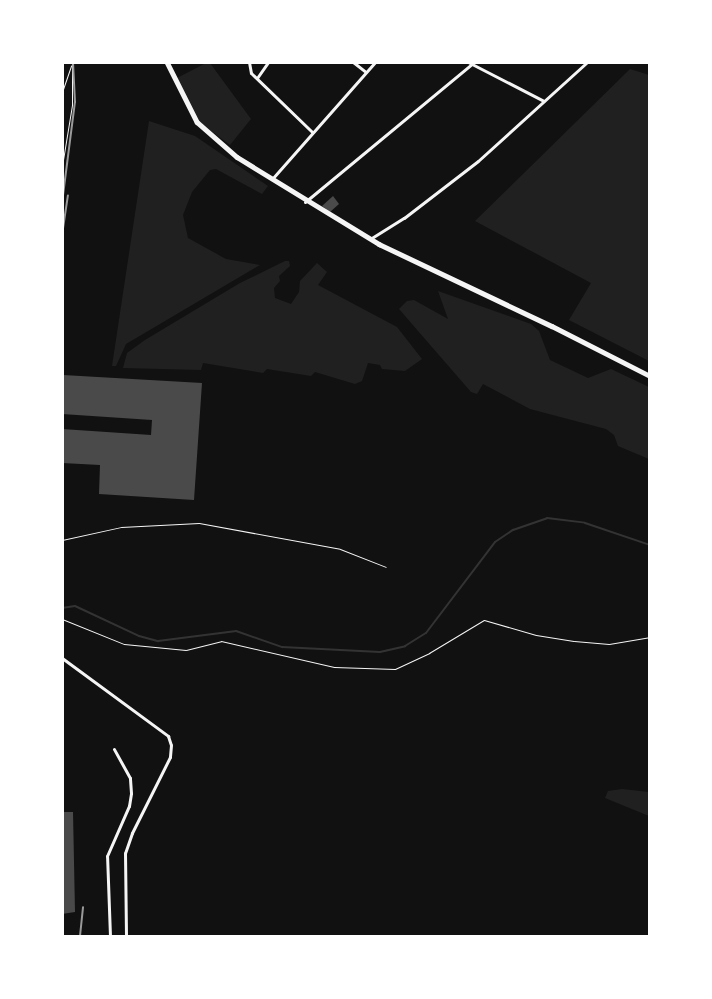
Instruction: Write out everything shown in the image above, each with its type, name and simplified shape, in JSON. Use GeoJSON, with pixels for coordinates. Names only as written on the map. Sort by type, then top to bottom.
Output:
{"type":"FeatureCollection","features":[{"type":"Feature","properties":{"kind":"main road"},"geometry":{"type":"LineString","coordinates":[[167,62],[202,128],[226,150],[305,202],[370,239],[552,326],[650,376]]}},
{"type":"Feature","properties":{"kind":"street"},"geometry":{"type":"LineString","coordinates":[[249,62],[249,71],[312,132]]}},
{"type":"Feature","properties":{"kind":"street"},"geometry":{"type":"LineString","coordinates":[[257,78],[268,62]]}},
{"type":"Feature","properties":{"kind":"street"},"geometry":{"type":"LineString","coordinates":[[353,62],[366,72]]}},
{"type":"Feature","properties":{"kind":"street"},"geometry":{"type":"LineString","coordinates":[[271,179],[375,62]]}},
{"type":"Feature","properties":{"kind":"street"},"geometry":{"type":"LineString","coordinates":[[305,202],[471,63],[544,101]]}},
{"type":"Feature","properties":{"kind":"street"},"geometry":{"type":"LineString","coordinates":[[370,239],[421,206],[478,161],[584,63]]}},
{"type":"Feature","properties":{"kind":"street"},"geometry":{"type":"LineString","coordinates":[[62,658],[156,726],[168,736],[172,745],[170,756],[132,833],[125,853],[126,936]]}},
{"type":"Feature","properties":{"kind":"street"},"geometry":{"type":"LineString","coordinates":[[110,936],[107,856],[129,806],[131,793],[130,778],[114,749]]}},
{"type":"Feature","properties":{"kind":"lane"},"geometry":{"type":"LineString","coordinates":[[62,92],[72,63]]}},
{"type":"Feature","properties":{"kind":"lane"},"geometry":{"type":"LineString","coordinates":[[62,166],[72,106],[72,63]]}},
{"type":"Feature","properties":{"kind":"lane"},"geometry":{"type":"LineString","coordinates":[[62,540],[121,527],[199,523],[340,549],[386,567]]}},
{"type":"Feature","properties":{"kind":"lane"},"geometry":{"type":"LineString","coordinates":[[62,619],[124,644],[186,650],[221,641],[334,667],[395,669],[429,653],[484,620],[536,635],[574,641],[609,644],[650,637]]}},
{"type":"Feature","properties":{"kind":"shaded area"},"geometry":{"type":"Polygon","coordinates":[[[206,63],[210,63],[251,119],[230,145],[199,122],[177,78],[206,63]]]}},
{"type":"Feature","properties":{"kind":"shaded area"},"geometry":{"type":"Polygon","coordinates":[[[630,69],[649,75],[649,361],[569,320],[591,283],[475,221],[630,69]]]}},
{"type":"Feature","properties":{"kind":"shaded area"},"geometry":{"type":"Polygon","coordinates":[[[149,121],[195,136],[268,186],[262,194],[216,169],[210,170],[192,192],[183,215],[188,238],[226,259],[260,265],[126,344],[116,366],[112,366],[149,121]]]}},
{"type":"Feature","properties":{"kind":"shaded area"},"geometry":{"type":"Polygon","coordinates":[[[285,261],[289,261],[290,266],[279,276],[280,281],[274,288],[275,298],[291,304],[299,292],[300,281],[317,263],[327,272],[318,285],[397,327],[422,359],[405,371],[382,369],[380,365],[368,363],[362,381],[355,384],[315,372],[311,376],[267,369],[263,373],[203,363],[201,370],[123,368],[127,353],[145,340],[240,283],[285,261]]]}},
{"type":"Feature","properties":{"kind":"shaded area"},"geometry":{"type":"Polygon","coordinates":[[[438,291],[531,324],[539,331],[550,360],[588,378],[611,369],[649,387],[649,459],[618,446],[614,435],[606,429],[530,409],[483,384],[477,394],[471,392],[399,309],[407,301],[414,300],[448,319],[438,291]]]}},
{"type":"Feature","properties":{"kind":"shaded area"},"geometry":{"type":"Polygon","coordinates":[[[622,789],[649,792],[649,816],[605,798],[608,791],[622,789]]]}},
{"type":"Feature","properties":{"kind":"building"},"geometry":{"type":"Polygon","coordinates":[[[333,196],[339,204],[330,212],[322,206],[333,196]]]}},
{"type":"Feature","properties":{"kind":"building"},"geometry":{"type":"Polygon","coordinates":[[[63,375],[202,383],[194,500],[99,494],[100,465],[62,463],[62,429],[151,435],[152,420],[62,414],[63,375]]]}},
{"type":"Feature","properties":{"kind":"building"},"geometry":{"type":"Polygon","coordinates":[[[62,812],[73,812],[75,912],[62,914],[62,812]]]}},
{"type":"Feature","properties":{"kind":"waterway"},"geometry":{"type":"LineString","coordinates":[[62,608],[75,606],[139,636],[158,641],[236,631],[282,647],[380,652],[405,646],[426,633],[495,542],[513,530],[547,518],[585,523],[650,545]]}},
{"type":"Feature","properties":{"kind":"railway"},"geometry":{"type":"LineString","coordinates":[[62,203],[75,102],[73,62]]}},
{"type":"Feature","properties":{"kind":"railway"},"geometry":{"type":"LineString","coordinates":[[62,235],[68,195]]}},
{"type":"Feature","properties":{"kind":"railway"},"geometry":{"type":"LineString","coordinates":[[80,936],[83,907]]}}]}
